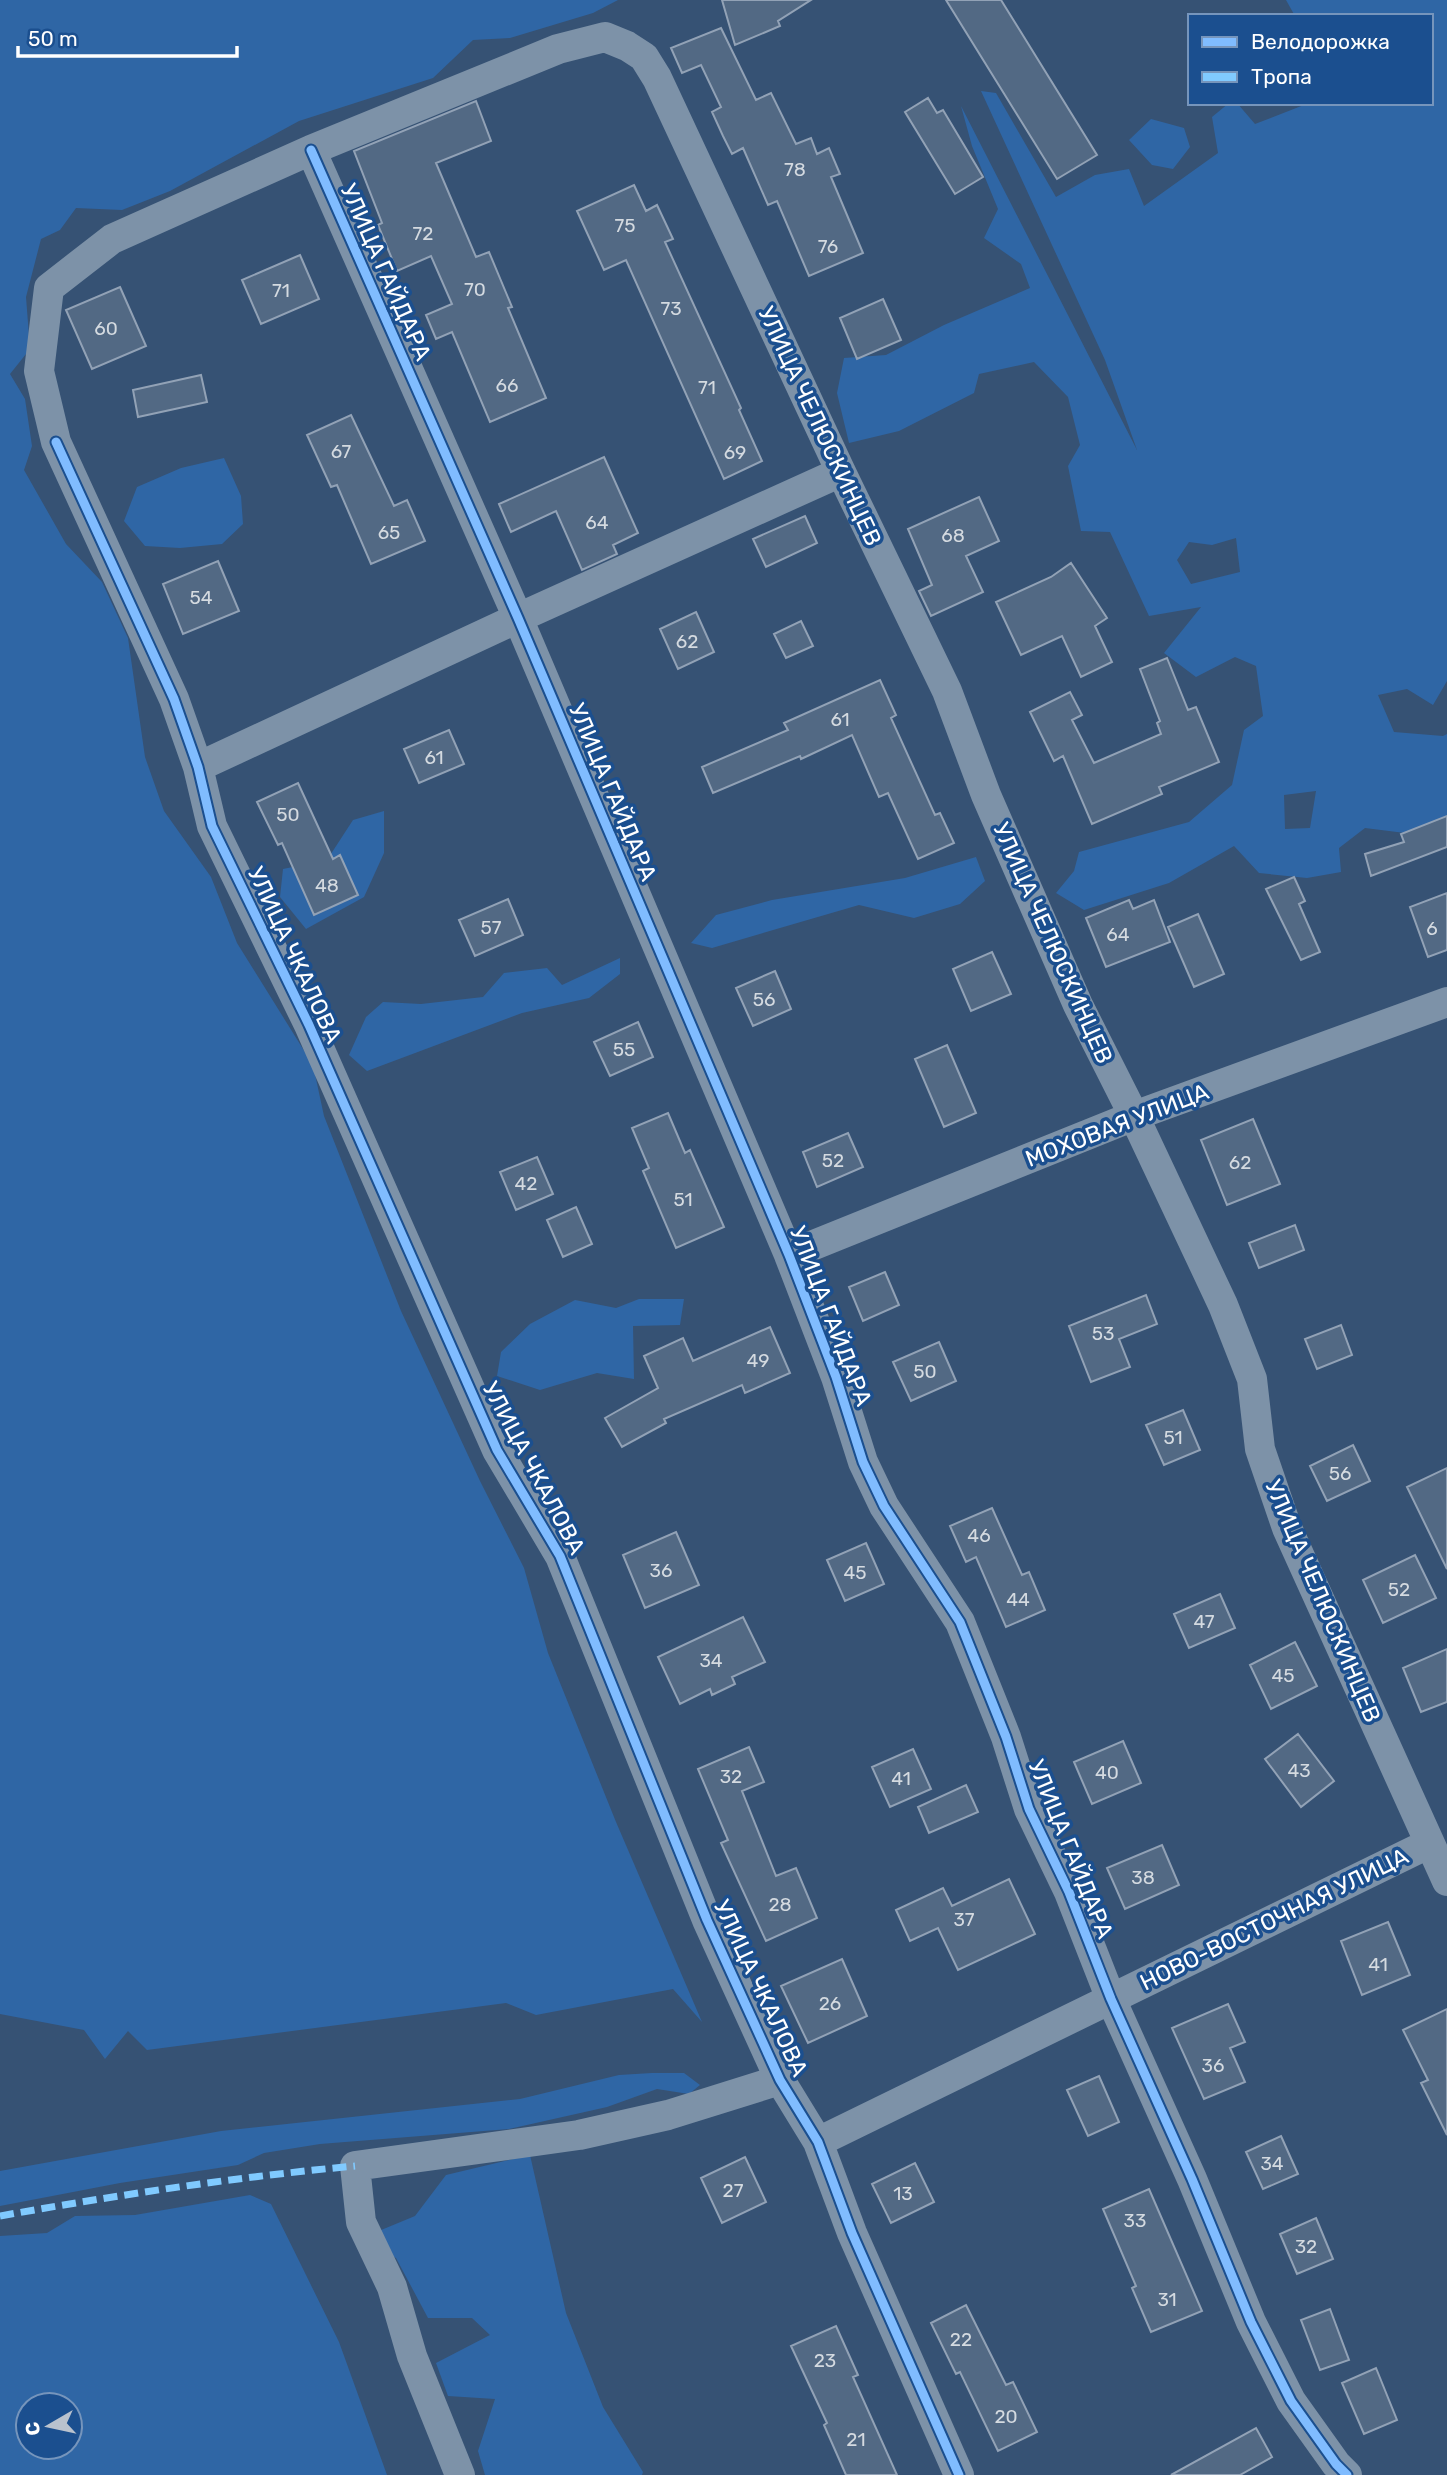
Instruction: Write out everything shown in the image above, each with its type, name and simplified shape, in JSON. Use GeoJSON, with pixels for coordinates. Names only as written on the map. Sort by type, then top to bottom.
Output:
{"type":"FeatureCollection","features":[{"type":"Feature","properties":{"kind":"street","name":"УЛИЦА ЧКАЛОВА"},"geometry":{"type":"LineString","coordinates":[[605,37],[558,49],[312,150],[112,239],[49,288],[39,371],[57,442],[174,699],[198,767],[212,826],[309,1026],[497,1450],[560,1556],[707,1920],[780,2080],[818,2142],[852,2233],[959,2475]]}},
{"type":"Feature","properties":{"kind":"street","name":"УЛИЦА ЧЕЛЮСКИНЦЕВ"},"geometry":{"type":"LineString","coordinates":[[605,37],[645,57],[657,78],[841,472],[947,691],[986,795],[1073,992],[1223,1305],[1252,1379],[1260,1450],[1287,1528],[1447,1881]]}},
{"type":"Feature","properties":{"kind":"street","name":"УЛИЦА ГАЙДАРА"},"geometry":{"type":"LineString","coordinates":[[312,150],[518,618],[789,1255],[836,1377],[863,1462],[884,1506],[960,1622],[1006,1737],[1029,1809],[1069,1892],[1111,1999],[1192,2179],[1251,2322],[1291,2401],[1336,2464],[1347,2475]]}},
{"type":"Feature","properties":{"kind":"street"},"geometry":{"type":"LineString","coordinates":[[198,767],[841,472]]}},
{"type":"Feature","properties":{"kind":"street","name":"МОХОВАЯ УЛИЦА"},"geometry":{"type":"LineString","coordinates":[[789,1255],[1134,1116],[1447,1002]]}},
{"type":"Feature","properties":{"kind":"street","name":"НОВО-ВОСТОЧНАЯ УЛИЦА"},"geometry":{"type":"LineString","coordinates":[[818,2142],[1428,1844]]}},
{"type":"Feature","properties":{"kind":"street"},"geometry":{"type":"LineString","coordinates":[[460,2475],[412,2356],[392,2287],[361,2222],[355,2166],[579,2136],[668,2115],[780,2080]]}},
{"type":"Feature","properties":{"kind":"shaded area"},"geometry":{"type":"Polygon","coordinates":[[[0,0],[618,0],[593,13],[510,38],[473,40],[433,78],[299,121],[170,191],[122,210],[76,208],[60,230],[41,239],[26,297],[30,349],[10,374],[25,399],[32,446],[24,470],[66,544],[102,582],[128,638],[145,757],[164,811],[211,877],[237,943],[313,1065],[324,1116],[401,1311],[480,1481],[524,1568],[548,1653],[616,1822],[702,2022],[673,1989],[536,2015],[506,2003],[147,2050],[128,2031],[105,2059],[84,2030],[0,2014],[0,0]]]}},
{"type":"Feature","properties":{"kind":"shaded area"},"geometry":{"type":"Polygon","coordinates":[[[1286,0],[1447,0],[1447,681],[1433,705],[1407,689],[1378,695],[1394,732],[1443,736],[1447,734],[1447,816],[1405,833],[1365,828],[1339,848],[1341,872],[1307,878],[1259,873],[1234,846],[1169,883],[1084,910],[1056,893],[1074,871],[1079,852],[1189,822],[1232,785],[1244,730],[1263,716],[1256,666],[1235,657],[1196,677],[1164,653],[1201,607],[1149,616],[1110,532],[1081,531],[1068,466],[1080,445],[1068,397],[1034,362],[979,374],[974,393],[899,431],[849,443],[837,393],[844,358],[886,355],[944,325],[1030,288],[1021,264],[984,238],[998,209],[972,146],[961,106],[1137,450],[1105,360],[981,91],[996,93],[1056,197],[1095,175],[1129,169],[1144,206],[1218,153],[1212,117],[1227,105],[1239,105],[1255,124],[1304,105],[1433,105],[1433,14],[1294,14],[1286,0]],[[1236,538],[1212,545],[1189,542],[1177,560],[1191,584],[1240,572],[1236,538]],[[1316,791],[1284,795],[1285,829],[1310,828],[1316,791]]]}},
{"type":"Feature","properties":{"kind":"shaded area"},"geometry":{"type":"Polygon","coordinates":[[[1151,119],[1184,128],[1190,147],[1173,169],[1152,165],[1129,140],[1151,119]]]}},
{"type":"Feature","properties":{"kind":"shaded area"},"geometry":{"type":"Polygon","coordinates":[[[224,458],[241,496],[243,524],[222,544],[180,548],[145,546],[124,521],[137,487],[181,468],[224,458]]]}},
{"type":"Feature","properties":{"kind":"shaded area"},"geometry":{"type":"Polygon","coordinates":[[[384,811],[384,853],[364,897],[306,929],[280,897],[283,869],[327,860],[353,820],[384,811]]]}},
{"type":"Feature","properties":{"kind":"shaded area"},"geometry":{"type":"Polygon","coordinates":[[[976,857],[985,881],[960,904],[914,918],[859,905],[712,948],[691,943],[716,915],[772,900],[905,878],[976,857]]]}},
{"type":"Feature","properties":{"kind":"shaded area"},"geometry":{"type":"Polygon","coordinates":[[[620,958],[620,974],[589,998],[522,1013],[367,1071],[349,1055],[366,1017],[383,1002],[421,1004],[483,997],[504,973],[547,968],[562,985],[620,958]]]}},
{"type":"Feature","properties":{"kind":"shaded area"},"geometry":{"type":"Polygon","coordinates":[[[639,1299],[684,1299],[680,1325],[633,1326],[634,1379],[597,1373],[540,1390],[497,1376],[501,1352],[530,1324],[575,1300],[616,1308],[639,1299]]]}},
{"type":"Feature","properties":{"kind":"shaded area"},"geometry":{"type":"Polygon","coordinates":[[[684,2073],[700,2085],[689,2094],[657,2089],[607,2107],[509,2129],[320,2144],[264,2153],[238,2165],[120,2183],[0,2206],[0,2171],[221,2131],[520,2099],[619,2075],[684,2073]]]}},
{"type":"Feature","properties":{"kind":"shaded area"},"geometry":{"type":"Polygon","coordinates":[[[530,2155],[566,2313],[603,2407],[643,2472],[642,2475],[485,2475],[478,2451],[495,2399],[448,2396],[436,2363],[490,2335],[472,2318],[428,2318],[396,2258],[357,2240],[415,2216],[446,2175],[530,2155]]]}},
{"type":"Feature","properties":{"kind":"shaded area"},"geometry":{"type":"Polygon","coordinates":[[[250,2195],[271,2204],[339,2342],[387,2475],[0,2475],[0,2236],[47,2233],[75,2216],[135,2215],[250,2195]]]}},
{"type":"Feature","properties":{"kind":"building"},"geometry":{"type":"Polygon","coordinates":[[[722,0],[811,0],[778,21],[780,26],[735,45],[722,0]]]}},
{"type":"Feature","properties":{"kind":"building"},"geometry":{"type":"Polygon","coordinates":[[[946,0],[1001,0],[1097,155],[1057,179],[946,0]]]}},
{"type":"Feature","properties":{"kind":"building"},"geometry":{"type":"Polygon","coordinates":[[[721,28],[756,100],[771,93],[796,144],[811,138],[817,154],[829,148],[840,174],[831,177],[863,253],[809,276],[777,201],[768,205],[743,148],[732,154],[712,112],[721,107],[701,65],[682,73],[671,48],[721,28]]]}},
{"type":"Feature","properties":{"kind":"building"},"geometry":{"type":"Polygon","coordinates":[[[928,98],[937,113],[943,110],[983,177],[955,194],[905,112],[928,98]]]}},
{"type":"Feature","properties":{"kind":"building"},"geometry":{"type":"Polygon","coordinates":[[[476,101],[491,141],[436,163],[476,257],[489,252],[512,307],[508,308],[546,398],[490,422],[452,332],[436,339],[426,315],[452,304],[431,256],[397,271],[378,225],[382,223],[354,151],[476,101]]]}},
{"type":"Feature","properties":{"kind":"building"},"geometry":{"type":"Polygon","coordinates":[[[634,185],[646,211],[657,205],[673,239],[665,242],[741,408],[739,410],[762,461],[724,479],[626,260],[604,270],[577,211],[634,185]]]}},
{"type":"Feature","properties":{"kind":"building"},"geometry":{"type":"Polygon","coordinates":[[[300,255],[319,299],[261,324],[242,280],[300,255]]]}},
{"type":"Feature","properties":{"kind":"building"},"geometry":{"type":"Polygon","coordinates":[[[120,287],[146,346],[92,369],[66,310],[120,287]]]}},
{"type":"Feature","properties":{"kind":"building"},"geometry":{"type":"Polygon","coordinates":[[[883,299],[901,340],[857,359],[840,318],[883,299]]]}},
{"type":"Feature","properties":{"kind":"building"},"geometry":{"type":"Polygon","coordinates":[[[201,375],[207,402],[138,417],[133,390],[201,375]]]}},
{"type":"Feature","properties":{"kind":"building"},"geometry":{"type":"Polygon","coordinates":[[[351,415],[394,506],[407,500],[425,541],[371,564],[337,485],[331,487],[307,435],[351,415]]]}},
{"type":"Feature","properties":{"kind":"building"},"geometry":{"type":"Polygon","coordinates":[[[604,457],[638,533],[613,545],[617,554],[582,570],[556,511],[511,532],[499,504],[604,457]]]}},
{"type":"Feature","properties":{"kind":"building"},"geometry":{"type":"Polygon","coordinates":[[[979,497],[999,541],[966,556],[983,592],[931,616],[919,591],[932,585],[908,529],[979,497]]]}},
{"type":"Feature","properties":{"kind":"building"},"geometry":{"type":"Polygon","coordinates":[[[805,516],[817,543],[766,567],[753,539],[805,516]]]}},
{"type":"Feature","properties":{"kind":"building"},"geometry":{"type":"Polygon","coordinates":[[[218,561],[239,611],[183,634],[163,584],[218,561]]]}},
{"type":"Feature","properties":{"kind":"building"},"geometry":{"type":"Polygon","coordinates":[[[1071,563],[1107,618],[1095,626],[1112,662],[1081,677],[1062,636],[1021,655],[996,602],[1051,577],[1071,563]]]}},
{"type":"Feature","properties":{"kind":"building"},"geometry":{"type":"Polygon","coordinates":[[[696,612],[714,652],[678,669],[660,629],[696,612]]]}},
{"type":"Feature","properties":{"kind":"building"},"geometry":{"type":"Polygon","coordinates":[[[801,621],[813,646],[786,658],[774,634],[801,621]]]}},
{"type":"Feature","properties":{"kind":"building"},"geometry":{"type":"Polygon","coordinates":[[[1167,658],[1188,710],[1196,707],[1219,762],[1159,787],[1162,794],[1092,824],[1063,756],[1054,761],[1030,712],[1070,692],[1082,715],[1072,720],[1094,763],[1161,734],[1157,723],[1160,721],[1140,669],[1167,658]]]}},
{"type":"Feature","properties":{"kind":"building"},"geometry":{"type":"Polygon","coordinates":[[[880,680],[896,715],[891,718],[935,815],[940,813],[954,843],[918,859],[888,793],[879,797],[852,735],[801,759],[800,756],[713,793],[702,767],[788,730],[784,723],[880,680]]]}},
{"type":"Feature","properties":{"kind":"building"},"geometry":{"type":"Polygon","coordinates":[[[449,730],[464,764],[419,783],[404,749],[449,730]]]}},
{"type":"Feature","properties":{"kind":"building"},"geometry":{"type":"Polygon","coordinates":[[[298,783],[333,859],[340,855],[358,895],[314,915],[282,843],[278,845],[257,802],[298,783]]]}},
{"type":"Feature","properties":{"kind":"building"},"geometry":{"type":"Polygon","coordinates":[[[1447,816],[1447,847],[1371,876],[1365,854],[1404,842],[1401,834],[1447,816]]]}},
{"type":"Feature","properties":{"kind":"building"},"geometry":{"type":"Polygon","coordinates":[[[1294,877],[1305,901],[1299,904],[1320,952],[1301,960],[1266,889],[1294,877]]]}},
{"type":"Feature","properties":{"kind":"building"},"geometry":{"type":"Polygon","coordinates":[[[1447,893],[1447,950],[1428,957],[1410,907],[1447,893]]]}},
{"type":"Feature","properties":{"kind":"building"},"geometry":{"type":"Polygon","coordinates":[[[508,899],[523,935],[475,956],[459,920],[508,899]]]}},
{"type":"Feature","properties":{"kind":"building"},"geometry":{"type":"Polygon","coordinates":[[[1129,900],[1133,909],[1154,900],[1170,942],[1106,967],[1086,918],[1129,900]]]}},
{"type":"Feature","properties":{"kind":"building"},"geometry":{"type":"Polygon","coordinates":[[[1198,914],[1224,974],[1194,987],[1168,927],[1198,914]]]}},
{"type":"Feature","properties":{"kind":"building"},"geometry":{"type":"Polygon","coordinates":[[[992,952],[1011,994],[971,1011],[953,969],[992,952]]]}},
{"type":"Feature","properties":{"kind":"building"},"geometry":{"type":"Polygon","coordinates":[[[775,971],[791,1009],[753,1026],[736,988],[775,971]]]}},
{"type":"Feature","properties":{"kind":"building"},"geometry":{"type":"Polygon","coordinates":[[[638,1022],[653,1057],[610,1076],[594,1042],[638,1022]]]}},
{"type":"Feature","properties":{"kind":"building"},"geometry":{"type":"Polygon","coordinates":[[[947,1045],[976,1113],[944,1127],[915,1059],[947,1045]]]}},
{"type":"Feature","properties":{"kind":"building"},"geometry":{"type":"Polygon","coordinates":[[[668,1113],[685,1153],[690,1150],[724,1227],[676,1248],[643,1171],[649,1168],[632,1128],[668,1113]]]}},
{"type":"Feature","properties":{"kind":"building"},"geometry":{"type":"Polygon","coordinates":[[[1253,1119],[1280,1184],[1227,1205],[1201,1140],[1253,1119]]]}},
{"type":"Feature","properties":{"kind":"building"},"geometry":{"type":"Polygon","coordinates":[[[848,1133],[863,1167],[817,1187],[803,1152],[848,1133]]]}},
{"type":"Feature","properties":{"kind":"building"},"geometry":{"type":"Polygon","coordinates":[[[537,1157],[553,1194],[516,1210],[500,1172],[537,1157]]]}},
{"type":"Feature","properties":{"kind":"building"},"geometry":{"type":"Polygon","coordinates":[[[576,1207],[592,1244],[563,1257],[547,1220],[576,1207]]]}},
{"type":"Feature","properties":{"kind":"building"},"geometry":{"type":"Polygon","coordinates":[[[1295,1225],[1304,1250],[1259,1268],[1249,1243],[1295,1225]]]}},
{"type":"Feature","properties":{"kind":"building"},"geometry":{"type":"Polygon","coordinates":[[[885,1272],[899,1305],[863,1321],[849,1287],[885,1272]]]}},
{"type":"Feature","properties":{"kind":"building"},"geometry":{"type":"Polygon","coordinates":[[[1146,1295],[1157,1324],[1119,1339],[1130,1367],[1091,1382],[1069,1326],[1146,1295]]]}},
{"type":"Feature","properties":{"kind":"building"},"geometry":{"type":"Polygon","coordinates":[[[1341,1325],[1352,1355],[1317,1369],[1305,1339],[1341,1325]]]}},
{"type":"Feature","properties":{"kind":"building"},"geometry":{"type":"Polygon","coordinates":[[[770,1327],[790,1373],[745,1393],[742,1385],[664,1419],[666,1423],[622,1447],[605,1418],[658,1388],[644,1356],[683,1338],[693,1361],[770,1327]]]}},
{"type":"Feature","properties":{"kind":"building"},"geometry":{"type":"Polygon","coordinates":[[[939,1342],[956,1381],[911,1401],[893,1362],[939,1342]]]}},
{"type":"Feature","properties":{"kind":"building"},"geometry":{"type":"Polygon","coordinates":[[[1183,1410],[1200,1450],[1164,1465],[1146,1425],[1183,1410]]]}},
{"type":"Feature","properties":{"kind":"building"},"geometry":{"type":"Polygon","coordinates":[[[1353,1445],[1370,1481],[1327,1501],[1310,1466],[1353,1445]]]}},
{"type":"Feature","properties":{"kind":"building"},"geometry":{"type":"Polygon","coordinates":[[[1447,1468],[1447,1569],[1407,1487],[1447,1468]]]}},
{"type":"Feature","properties":{"kind":"building"},"geometry":{"type":"Polygon","coordinates":[[[992,1508],[1022,1575],[1029,1572],[1045,1610],[1006,1627],[976,1557],[966,1562],[950,1526],[992,1508]]]}},
{"type":"Feature","properties":{"kind":"building"},"geometry":{"type":"Polygon","coordinates":[[[676,1532],[699,1585],[645,1608],[623,1555],[676,1532]]]}},
{"type":"Feature","properties":{"kind":"building"},"geometry":{"type":"Polygon","coordinates":[[[866,1543],[884,1584],[845,1601],[827,1560],[866,1543]]]}},
{"type":"Feature","properties":{"kind":"building"},"geometry":{"type":"Polygon","coordinates":[[[1415,1555],[1436,1598],[1383,1623],[1363,1580],[1415,1555]]]}},
{"type":"Feature","properties":{"kind":"building"},"geometry":{"type":"Polygon","coordinates":[[[1220,1594],[1235,1628],[1189,1648],[1174,1614],[1220,1594]]]}},
{"type":"Feature","properties":{"kind":"building"},"geometry":{"type":"Polygon","coordinates":[[[743,1617],[765,1662],[732,1677],[735,1684],[712,1695],[710,1689],[680,1704],[658,1657],[743,1617]]]}},
{"type":"Feature","properties":{"kind":"building"},"geometry":{"type":"Polygon","coordinates":[[[1295,1642],[1317,1686],[1271,1709],[1250,1665],[1295,1642]]]}},
{"type":"Feature","properties":{"kind":"building"},"geometry":{"type":"Polygon","coordinates":[[[1447,1649],[1447,1702],[1421,1712],[1403,1668],[1447,1649]]]}},
{"type":"Feature","properties":{"kind":"building"},"geometry":{"type":"Polygon","coordinates":[[[1298,1734],[1334,1781],[1301,1807],[1265,1759],[1298,1734]]]}},
{"type":"Feature","properties":{"kind":"building"},"geometry":{"type":"Polygon","coordinates":[[[1123,1741],[1141,1783],[1092,1804],[1074,1762],[1123,1741]]]}},
{"type":"Feature","properties":{"kind":"building"},"geometry":{"type":"Polygon","coordinates":[[[749,1747],[764,1782],[742,1791],[776,1876],[796,1868],[817,1918],[766,1941],[721,1843],[728,1840],[698,1769],[749,1747]]]}},
{"type":"Feature","properties":{"kind":"building"},"geometry":{"type":"Polygon","coordinates":[[[913,1749],[931,1789],[890,1807],[872,1767],[913,1749]]]}},
{"type":"Feature","properties":{"kind":"building"},"geometry":{"type":"Polygon","coordinates":[[[966,1785],[978,1812],[929,1833],[918,1807],[966,1785]]]}},
{"type":"Feature","properties":{"kind":"building"},"geometry":{"type":"Polygon","coordinates":[[[1162,1845],[1179,1885],[1125,1909],[1107,1868],[1162,1845]]]}},
{"type":"Feature","properties":{"kind":"building"},"geometry":{"type":"Polygon","coordinates":[[[1009,1879],[1035,1934],[958,1970],[938,1928],[910,1941],[896,1910],[943,1888],[952,1906],[1009,1879]]]}},
{"type":"Feature","properties":{"kind":"building"},"geometry":{"type":"Polygon","coordinates":[[[1388,1922],[1410,1975],[1362,1995],[1341,1941],[1388,1922]]]}},
{"type":"Feature","properties":{"kind":"building"},"geometry":{"type":"Polygon","coordinates":[[[842,1959],[867,2016],[808,2043],[781,1986],[842,1959]]]}},
{"type":"Feature","properties":{"kind":"building"},"geometry":{"type":"Polygon","coordinates":[[[1228,2004],[1245,2042],[1230,2048],[1245,2082],[1204,2099],[1172,2028],[1228,2004]]]}},
{"type":"Feature","properties":{"kind":"building"},"geometry":{"type":"Polygon","coordinates":[[[1447,2009],[1447,2135],[1421,2083],[1428,2080],[1403,2030],[1447,2009]]]}},
{"type":"Feature","properties":{"kind":"building"},"geometry":{"type":"Polygon","coordinates":[[[1099,2076],[1119,2122],[1088,2136],[1067,2090],[1099,2076]]]}},
{"type":"Feature","properties":{"kind":"building"},"geometry":{"type":"Polygon","coordinates":[[[1281,2136],[1298,2174],[1263,2189],[1246,2152],[1281,2136]]]}},
{"type":"Feature","properties":{"kind":"building"},"geometry":{"type":"Polygon","coordinates":[[[745,2157],[766,2202],[722,2223],[701,2178],[745,2157]]]}},
{"type":"Feature","properties":{"kind":"building"},"geometry":{"type":"Polygon","coordinates":[[[915,2163],[934,2202],[891,2223],[872,2184],[915,2163]]]}},
{"type":"Feature","properties":{"kind":"building"},"geometry":{"type":"Polygon","coordinates":[[[1149,2189],[1202,2311],[1151,2332],[1132,2288],[1136,2286],[1103,2209],[1149,2189]]]}},
{"type":"Feature","properties":{"kind":"building"},"geometry":{"type":"Polygon","coordinates":[[[1316,2218],[1333,2259],[1297,2274],[1280,2234],[1316,2218]]]}},
{"type":"Feature","properties":{"kind":"building"},"geometry":{"type":"Polygon","coordinates":[[[966,2305],[1006,2385],[1013,2382],[1037,2432],[998,2451],[960,2372],[956,2374],[931,2323],[966,2305]]]}},
{"type":"Feature","properties":{"kind":"building"},"geometry":{"type":"Polygon","coordinates":[[[1330,2309],[1349,2360],[1320,2370],[1301,2320],[1330,2309]]]}},
{"type":"Feature","properties":{"kind":"building"},"geometry":{"type":"Polygon","coordinates":[[[836,2326],[858,2375],[853,2377],[897,2475],[846,2475],[824,2425],[827,2423],[791,2346],[836,2326]]]}},
{"type":"Feature","properties":{"kind":"building"},"geometry":{"type":"Polygon","coordinates":[[[1376,2368],[1397,2420],[1364,2434],[1342,2383],[1376,2368]]]}},
{"type":"Feature","properties":{"kind":"building"},"geometry":{"type":"Polygon","coordinates":[[[1256,2428],[1272,2457],[1240,2475],[1171,2475],[1256,2428]]]}},
{"type":"Feature","properties":{"kind":"marked path"},"geometry":{"type":"LineString","coordinates":[[0,2216],[177,2187],[355,2166]]}},
{"type":"Feature","properties":{"kind":"cycle path"},"geometry":{"type":"LineString","coordinates":[[311,150],[518,618],[789,1255],[836,1377],[863,1462],[884,1506],[960,1622],[1006,1737],[1029,1809],[1069,1892],[1111,1999],[1192,2179],[1251,2322],[1291,2401],[1336,2464],[1347,2475]]}},
{"type":"Feature","properties":{"kind":"cycle path"},"geometry":{"type":"LineString","coordinates":[[56,442],[174,699],[198,767],[212,826],[309,1025],[497,1450],[560,1556],[707,1920],[780,2080],[818,2142],[852,2233],[959,2475]]}}]}
